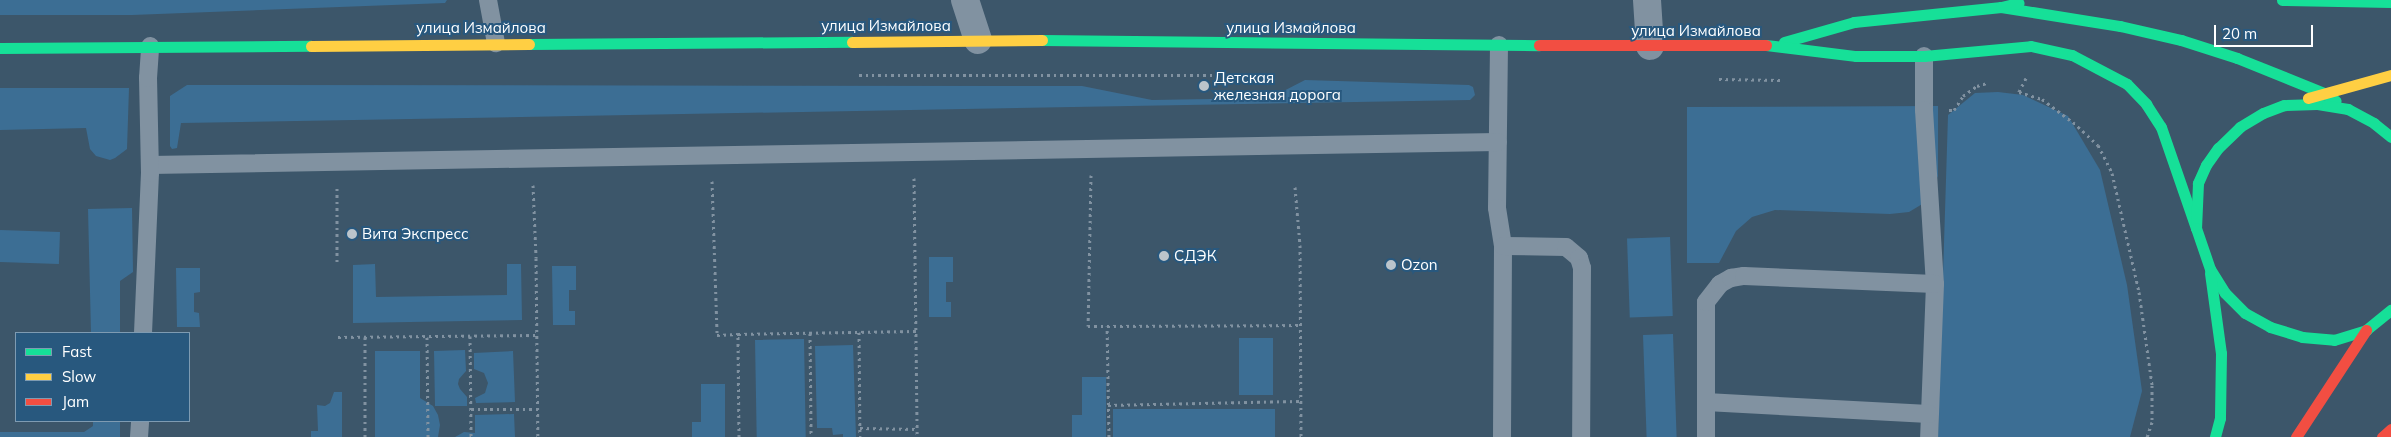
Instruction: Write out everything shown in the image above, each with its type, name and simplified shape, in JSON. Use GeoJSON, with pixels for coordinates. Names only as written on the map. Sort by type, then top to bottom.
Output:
{"type":"FeatureCollection","features":[{"type":"Feature","properties":{"kind":"main road","name":"улица Измайлова"},"geometry":{"type":"LineString","coordinates":[[1772,45],[1854,22],[2001,7],[2030,0]]}},
{"type":"Feature","properties":{"kind":"main road"},"geometry":{"type":"LineString","coordinates":[[2282,0],[2391,2]]}},
{"type":"Feature","properties":{"kind":"main road","name":"улица Измайлова"},"geometry":{"type":"LineString","coordinates":[[2001,7],[2120,26],[2181,40],[2237,58],[2324,93],[2348,109]]}},
{"type":"Feature","properties":{"kind":"main road","name":"улица Измайлова"},"geometry":{"type":"LineString","coordinates":[[0,48],[978,40],[1650,46],[1772,45],[1856,56],[1924,56],[2031,46],[2072,55],[2104,70],[2127,84],[2146,104],[2161,127],[2210,269]]}},
{"type":"Feature","properties":{"kind":"main road"},"geometry":{"type":"LineString","coordinates":[[2196,228],[2198,183],[2206,165],[2218,148],[2240,128],[2263,113],[2284,105],[2391,75]]}},
{"type":"Feature","properties":{"kind":"main road"},"geometry":{"type":"LineString","coordinates":[[2284,105],[2317,104],[2348,109],[2374,123],[2391,137]]}},
{"type":"Feature","properties":{"kind":"main road"},"geometry":{"type":"LineString","coordinates":[[2210,269],[2225,293],[2245,312],[2270,327],[2302,337],[2334,340],[2366,330]]}},
{"type":"Feature","properties":{"kind":"main road"},"geometry":{"type":"LineString","coordinates":[[2210,269],[2221,353],[2220,418],[2215,437]]}},
{"type":"Feature","properties":{"kind":"main road"},"geometry":{"type":"LineString","coordinates":[[2296,437],[2366,330],[2391,310]]}},
{"type":"Feature","properties":{"kind":"main road"},"geometry":{"type":"LineString","coordinates":[[2382,437],[2391,429]]}},
{"type":"Feature","properties":{"kind":"street"},"geometry":{"type":"LineString","coordinates":[[965,0],[978,40]]}},
{"type":"Feature","properties":{"kind":"street"},"geometry":{"type":"LineString","coordinates":[[1647,0],[1650,46]]}},
{"type":"Feature","properties":{"kind":"lane"},"geometry":{"type":"LineString","coordinates":[[488,0],[496,43]]}},
{"type":"Feature","properties":{"kind":"lane"},"geometry":{"type":"LineString","coordinates":[[1499,45],[1497,208],[1503,246],[1502,437]]}},
{"type":"Feature","properties":{"kind":"lane"},"geometry":{"type":"LineString","coordinates":[[143,332],[150,165],[150,46]]}},
{"type":"Feature","properties":{"kind":"lane"},"geometry":{"type":"LineString","coordinates":[[1924,56],[1924,110],[1935,284],[1929,437]]}},
{"type":"Feature","properties":{"kind":"lane"},"geometry":{"type":"LineString","coordinates":[[150,165],[1498,142]]}},
{"type":"Feature","properties":{"kind":"lane"},"geometry":{"type":"LineString","coordinates":[[1503,246],[1566,247],[1579,258],[1582,268],[1581,437]]}},
{"type":"Feature","properties":{"kind":"lane"},"geometry":{"type":"LineString","coordinates":[[1706,437],[1706,302],[1720,284],[1731,278],[1744,276],[1935,284]]}},
{"type":"Feature","properties":{"kind":"lane"},"geometry":{"type":"LineString","coordinates":[[1706,402],[1929,414]]}},
{"type":"Feature","properties":{"kind":"lane"},"geometry":{"type":"LineString","coordinates":[[139,437],[140,422]]}},
{"type":"Feature","properties":{"kind":"path"},"geometry":{"type":"LineString","coordinates":[[2021,74],[2029,72],[2019,92],[2042,99],[2073,122],[2098,145],[2112,174],[2139,292],[2152,385],[2152,422],[2147,437]]}},
{"type":"Feature","properties":{"kind":"path"},"geometry":{"type":"LineString","coordinates":[[855,75],[1252,76]]}},
{"type":"Feature","properties":{"kind":"path"},"geometry":{"type":"LineString","coordinates":[[1718,79],[1788,80]]}},
{"type":"Feature","properties":{"kind":"path"},"geometry":{"type":"LineString","coordinates":[[1924,110],[1954,110],[1963,96],[1977,86],[1995,81]]}},
{"type":"Feature","properties":{"kind":"path"},"geometry":{"type":"LineString","coordinates":[[1092,149],[1088,326],[1300,325]]}},
{"type":"Feature","properties":{"kind":"path"},"geometry":{"type":"LineString","coordinates":[[914,152],[917,437]]}},
{"type":"Feature","properties":{"kind":"path"},"geometry":{"type":"LineString","coordinates":[[712,155],[717,335],[916,331]]}},
{"type":"Feature","properties":{"kind":"path"},"geometry":{"type":"LineString","coordinates":[[532,158],[536,258],[538,437]]}},
{"type":"Feature","properties":{"kind":"path"},"geometry":{"type":"LineString","coordinates":[[337,162],[337,262]]}},
{"type":"Feature","properties":{"kind":"path"},"geometry":{"type":"LineString","coordinates":[[1295,187],[1300,245],[1301,437]]}},
{"type":"Feature","properties":{"kind":"path"},"geometry":{"type":"LineString","coordinates":[[1107,326],[1109,437]]}},
{"type":"Feature","properties":{"kind":"path"},"geometry":{"type":"LineString","coordinates":[[860,332],[860,437]]}},
{"type":"Feature","properties":{"kind":"path"},"geometry":{"type":"LineString","coordinates":[[810,333],[811,437]]}},
{"type":"Feature","properties":{"kind":"path"},"geometry":{"type":"LineString","coordinates":[[738,334],[739,437]]}},
{"type":"Feature","properties":{"kind":"path"},"geometry":{"type":"LineString","coordinates":[[338,337],[537,335]]}},
{"type":"Feature","properties":{"kind":"path"},"geometry":{"type":"LineString","coordinates":[[427,336],[428,437]]}},
{"type":"Feature","properties":{"kind":"path"},"geometry":{"type":"LineString","coordinates":[[470,336],[471,437]]}},
{"type":"Feature","properties":{"kind":"path"},"geometry":{"type":"LineString","coordinates":[[365,337],[366,437]]}},
{"type":"Feature","properties":{"kind":"path"},"geometry":{"type":"LineString","coordinates":[[1108,405],[1301,401]]}},
{"type":"Feature","properties":{"kind":"path"},"geometry":{"type":"LineString","coordinates":[[471,410],[538,409]]}},
{"type":"Feature","properties":{"kind":"path"},"geometry":{"type":"LineString","coordinates":[[860,428],[917,428]]}},
{"type":"Feature","properties":{"kind":"shaded area"},"geometry":{"type":"Polygon","coordinates":[[[0,0],[447,0],[445,3],[132,15],[0,15],[0,0]]]}},
{"type":"Feature","properties":{"kind":"shaded area"},"geometry":{"type":"Polygon","coordinates":[[[1305,80],[1469,85],[1473,87],[1475,95],[1470,100],[181,123],[177,148],[172,149],[170,146],[170,96],[187,85],[1082,86],[1152,100],[1270,98],[1305,80]]]}},
{"type":"Feature","properties":{"kind":"shaded area"},"geometry":{"type":"Polygon","coordinates":[[[0,88],[129,88],[127,149],[110,160],[96,156],[90,149],[86,128],[0,130],[0,88]]]}},
{"type":"Feature","properties":{"kind":"shaded area"},"geometry":{"type":"Polygon","coordinates":[[[1998,92],[2023,95],[2068,116],[2100,170],[2127,285],[2142,391],[2130,437],[1938,437],[1948,115],[1975,93],[1998,92]]]}},
{"type":"Feature","properties":{"kind":"shaded area"},"geometry":{"type":"Polygon","coordinates":[[[1938,106],[1938,176],[1924,203],[1909,212],[1890,214],[1775,210],[1752,217],[1736,231],[1719,263],[1687,263],[1687,107],[1938,106]]]}},
{"type":"Feature","properties":{"kind":"shaded area"},"geometry":{"type":"Polygon","coordinates":[[[132,208],[133,272],[120,281],[120,332],[91,332],[88,209],[132,208]]]}},
{"type":"Feature","properties":{"kind":"shaded area"},"geometry":{"type":"Polygon","coordinates":[[[0,230],[60,232],[59,264],[0,262],[0,230]]]}},
{"type":"Feature","properties":{"kind":"shaded area"},"geometry":{"type":"Polygon","coordinates":[[[1670,237],[1673,316],[1630,317],[1627,239],[1670,237]]]}},
{"type":"Feature","properties":{"kind":"shaded area"},"geometry":{"type":"Polygon","coordinates":[[[929,257],[953,257],[953,282],[946,282],[946,302],[951,302],[951,317],[929,317],[929,257]]]}},
{"type":"Feature","properties":{"kind":"shaded area"},"geometry":{"type":"Polygon","coordinates":[[[375,264],[376,297],[507,295],[507,264],[521,264],[522,320],[353,323],[353,265],[375,264]]]}},
{"type":"Feature","properties":{"kind":"shaded area"},"geometry":{"type":"Polygon","coordinates":[[[552,266],[576,266],[576,290],[569,290],[569,311],[575,311],[575,325],[553,325],[552,266]]]}},
{"type":"Feature","properties":{"kind":"shaded area"},"geometry":{"type":"Polygon","coordinates":[[[176,268],[200,268],[200,292],[194,293],[194,312],[199,313],[200,327],[177,327],[176,268]]]}},
{"type":"Feature","properties":{"kind":"shaded area"},"geometry":{"type":"Polygon","coordinates":[[[1673,334],[1677,437],[1647,437],[1643,335],[1673,334]]]}},
{"type":"Feature","properties":{"kind":"shaded area"},"geometry":{"type":"Polygon","coordinates":[[[1239,338],[1273,338],[1273,395],[1239,395],[1239,338]]]}},
{"type":"Feature","properties":{"kind":"shaded area"},"geometry":{"type":"Polygon","coordinates":[[[804,339],[806,437],[757,437],[755,340],[804,339]]]}},
{"type":"Feature","properties":{"kind":"shaded area"},"geometry":{"type":"Polygon","coordinates":[[[853,345],[856,437],[843,437],[843,434],[833,435],[832,428],[817,428],[815,346],[853,345]]]}},
{"type":"Feature","properties":{"kind":"shaded area"},"geometry":{"type":"Polygon","coordinates":[[[465,350],[466,371],[459,379],[458,384],[467,397],[467,406],[435,406],[434,351],[465,350]]]}},
{"type":"Feature","properties":{"kind":"shaded area"},"geometry":{"type":"Polygon","coordinates":[[[375,351],[420,351],[420,398],[433,406],[438,415],[440,425],[438,437],[375,437],[375,351]]]}},
{"type":"Feature","properties":{"kind":"shaded area"},"geometry":{"type":"Polygon","coordinates":[[[513,351],[515,402],[476,403],[475,398],[485,393],[488,383],[484,373],[474,369],[474,353],[513,351]]]}},
{"type":"Feature","properties":{"kind":"shaded area"},"geometry":{"type":"Polygon","coordinates":[[[1082,377],[1106,377],[1106,437],[1072,437],[1072,415],[1082,415],[1082,377]]]}},
{"type":"Feature","properties":{"kind":"shaded area"},"geometry":{"type":"Polygon","coordinates":[[[701,384],[725,384],[725,437],[692,437],[692,422],[701,422],[701,384]]]}},
{"type":"Feature","properties":{"kind":"shaded area"},"geometry":{"type":"Polygon","coordinates":[[[334,392],[342,392],[342,437],[311,437],[311,431],[318,431],[317,405],[325,406],[330,403],[334,392]]]}},
{"type":"Feature","properties":{"kind":"shaded area"},"geometry":{"type":"Polygon","coordinates":[[[1113,409],[1275,409],[1275,437],[1113,437],[1113,409]]]}},
{"type":"Feature","properties":{"kind":"shaded area"},"geometry":{"type":"Polygon","coordinates":[[[514,414],[515,437],[455,437],[464,432],[475,433],[475,415],[514,414]]]}},
{"type":"Feature","properties":{"kind":"shaded area"},"geometry":{"type":"Polygon","coordinates":[[[93,422],[120,422],[120,437],[0,437],[0,432],[84,432],[93,426],[93,422]]]}},
{"type":"Feature","properties":{"kind":"traffic: fast"},"geometry":{"type":"LineString","coordinates":[[2282,0],[2391,2]]}},
{"type":"Feature","properties":{"kind":"traffic: fast"},"geometry":{"type":"LineString","coordinates":[[1784,42],[1854,22],[2001,7],[2019,3]]}},
{"type":"Feature","properties":{"kind":"traffic: fast"},"geometry":{"type":"LineString","coordinates":[[2001,7],[2120,26],[2181,40],[2237,58],[2324,93],[2336,101]]}},
{"type":"Feature","properties":{"kind":"traffic: fast"},"geometry":{"type":"LineString","coordinates":[[1042,40],[1539,45]]}},
{"type":"Feature","properties":{"kind":"traffic: fast"},"geometry":{"type":"LineString","coordinates":[[529,44],[852,42]]}},
{"type":"Feature","properties":{"kind":"traffic: fast"},"geometry":{"type":"LineString","coordinates":[[1766,45],[1856,56],[1924,56],[2031,46],[2072,55],[2127,84],[2146,104],[2161,127],[2196,228]]}},
{"type":"Feature","properties":{"kind":"traffic: fast"},"geometry":{"type":"LineString","coordinates":[[0,48],[311,46]]}},
{"type":"Feature","properties":{"kind":"traffic: fast"},"geometry":{"type":"LineString","coordinates":[[2391,137],[2374,123],[2348,109],[2317,104],[2284,105],[2263,113],[2240,127],[2218,148],[2206,165],[2198,183],[2196,228],[2210,269],[2225,293],[2245,313],[2270,327],[2302,337],[2334,340],[2366,330],[2391,310]]}},
{"type":"Feature","properties":{"kind":"traffic: fast"},"geometry":{"type":"LineString","coordinates":[[2210,273],[2221,353],[2220,418],[2215,437]]}},
{"type":"Feature","properties":{"kind":"traffic: slow"},"geometry":{"type":"LineString","coordinates":[[852,42],[1042,40]]}},
{"type":"Feature","properties":{"kind":"traffic: slow"},"geometry":{"type":"LineString","coordinates":[[311,46],[529,44]]}},
{"type":"Feature","properties":{"kind":"traffic: slow"},"geometry":{"type":"LineString","coordinates":[[2308,98],[2391,75]]}},
{"type":"Feature","properties":{"kind":"traffic: jam"},"geometry":{"type":"LineString","coordinates":[[1539,45],[1766,45]]}},
{"type":"Feature","properties":{"kind":"traffic: jam"},"geometry":{"type":"LineString","coordinates":[[2296,437],[2366,330]]}},
{"type":"Feature","properties":{"kind":"traffic: jam"},"geometry":{"type":"LineString","coordinates":[[2382,437],[2391,429]]}},
{"type":"Feature","properties":{"kind":"place","name":"Детская железная дорога"},"geometry":{"type":"Point","coordinates":[1204,86]}},
{"type":"Feature","properties":{"kind":"place","name":"Вита Экспресс"},"geometry":{"type":"Point","coordinates":[352,234]}},
{"type":"Feature","properties":{"kind":"place","name":"СДЭК"},"geometry":{"type":"Point","coordinates":[1164,256]}},
{"type":"Feature","properties":{"kind":"place","name":"Ozon"},"geometry":{"type":"Point","coordinates":[1391,265]}}]}
